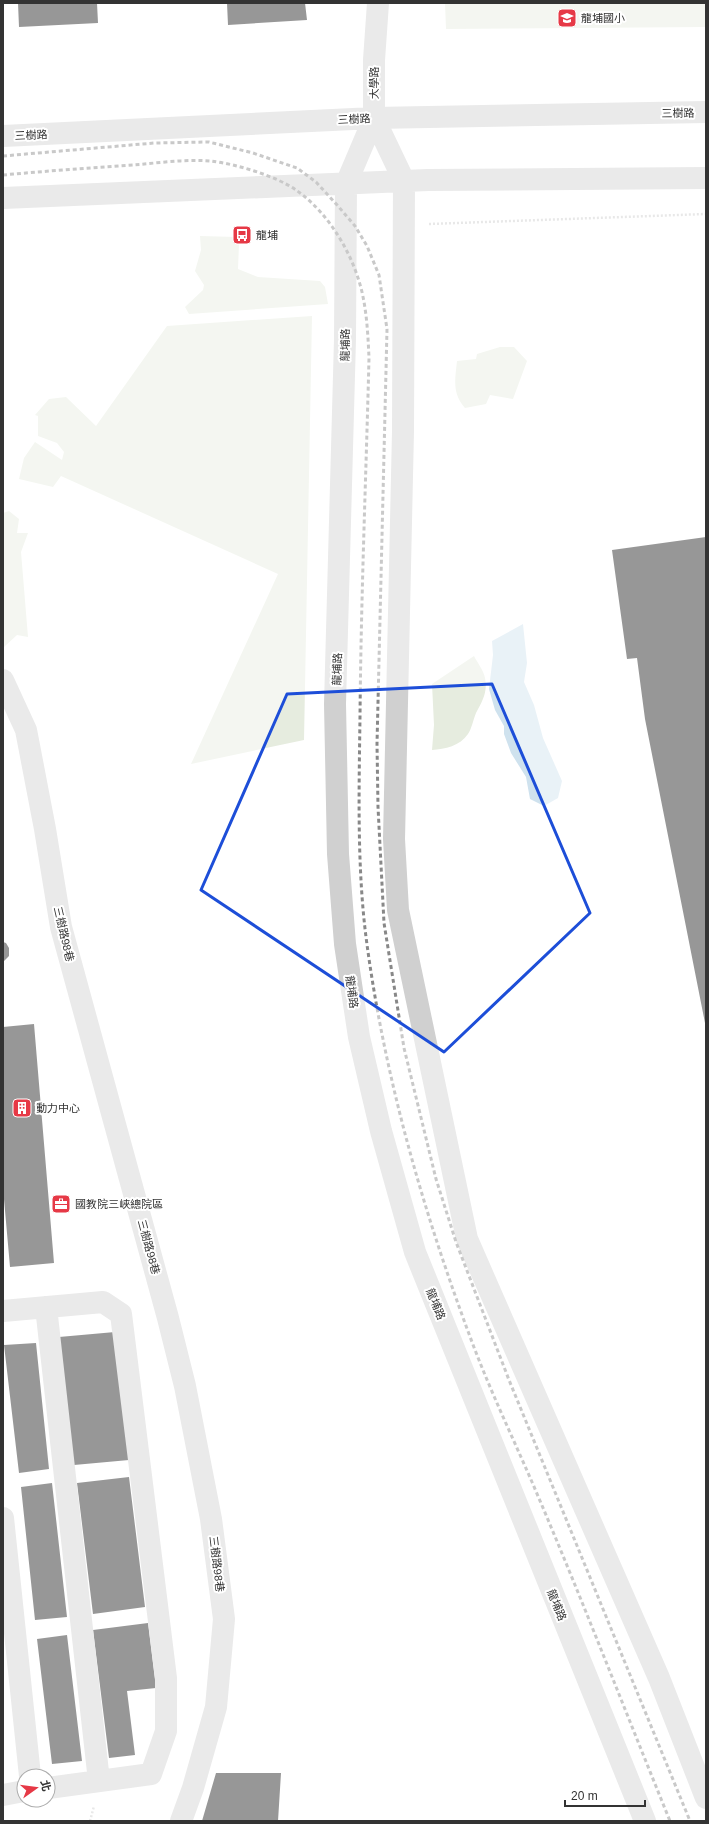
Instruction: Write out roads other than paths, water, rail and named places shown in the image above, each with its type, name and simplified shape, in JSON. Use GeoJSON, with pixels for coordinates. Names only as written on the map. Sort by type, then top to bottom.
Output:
{"type":"FeatureCollection","features":[{"type":"Feature","properties":{"kind":"street","name":"大學路"},"geometry":{"type":"LineString","coordinates":[[378,3],[374,60],[374,118],[404,181]]}},
{"type":"Feature","properties":{"kind":"street","name":"三樹路"},"geometry":{"type":"LineString","coordinates":[[3,136],[374,118],[706,112]]}},
{"type":"Feature","properties":{"kind":"street","name":"龍埔路"},"geometry":{"type":"LineString","coordinates":[[374,118],[346,184],[345,340],[335,704],[338,854],[345,944],[359,1037],[381,1131],[415,1252],[645,1821]]}},
{"type":"Feature","properties":{"kind":"street"},"geometry":{"type":"LineString","coordinates":[[3,198],[404,181],[706,178]]}},
{"type":"Feature","properties":{"kind":"street"},"geometry":{"type":"LineString","coordinates":[[404,181],[403,431],[394,839],[398,910],[467,1239],[659,1678],[706,1798]]}},
{"type":"Feature","properties":{"kind":"street","name":"三樹路98巷"},"geometry":{"type":"LineString","coordinates":[[3,680],[9,707],[26,730],[45,829],[61,927],[170,1326],[185,1386],[211,1519],[224,1619],[216,1707],[182,1821]]}},
{"type":"Feature","properties":{"kind":"street"},"geometry":{"type":"LineString","coordinates":[[3,1312],[103,1302],[121,1314],[166,1678],[166,1731],[151,1774],[56,1787]]}},
{"type":"Feature","properties":{"kind":"street"},"geometry":{"type":"LineString","coordinates":[[46,1307],[99,1781]]}},
{"type":"Feature","properties":{"kind":"street"},"geometry":{"type":"LineString","coordinates":[[3,1518],[29,1768]]}},
{"type":"Feature","properties":{"kind":"street"},"geometry":{"type":"LineString","coordinates":[[3,1794],[16,1792]]}},
{"type":"Feature","properties":{"kind":"water"},"geometry":{"type":"Polygon","coordinates":[[[523,624],[527,663],[524,682],[534,705],[543,738],[562,781],[558,798],[544,806],[530,799],[526,777],[511,753],[504,734],[504,726],[495,710],[489,689],[493,655],[492,641],[523,624]]]}},
{"type":"Feature","properties":{"kind":"railway"},"geometry":{"type":"LineString","coordinates":[[3,156],[154,143],[209,142],[253,153],[297,168],[316,182],[355,226],[367,246],[379,275],[387,329],[377,744],[378,807],[384,923],[404,1048],[436,1179],[456,1242],[509,1380],[690,1821]]}},
{"type":"Feature","properties":{"kind":"railway"},"geometry":{"type":"LineString","coordinates":[[3,175],[181,161],[211,161],[232,165],[267,175],[288,185],[308,199],[329,222],[353,263],[364,300],[369,358],[362,582],[359,800],[361,883],[366,937],[383,1040],[407,1142],[422,1193],[437,1243],[472,1342],[567,1566],[670,1821]]}},
{"type":"Feature","properties":{"kind":"place","name":"龍埔國小"},"geometry":{"type":"Point","coordinates":[567,18]}},
{"type":"Feature","properties":{"kind":"place","name":"龍埔"},"geometry":{"type":"Point","coordinates":[242,235]}},
{"type":"Feature","properties":{"kind":"place","name":"動力中心"},"geometry":{"type":"Point","coordinates":[22,1108]}},
{"type":"Feature","properties":{"kind":"place","name":"國教院三峽總院區"},"geometry":{"type":"Point","coordinates":[61,1204]}}]}
